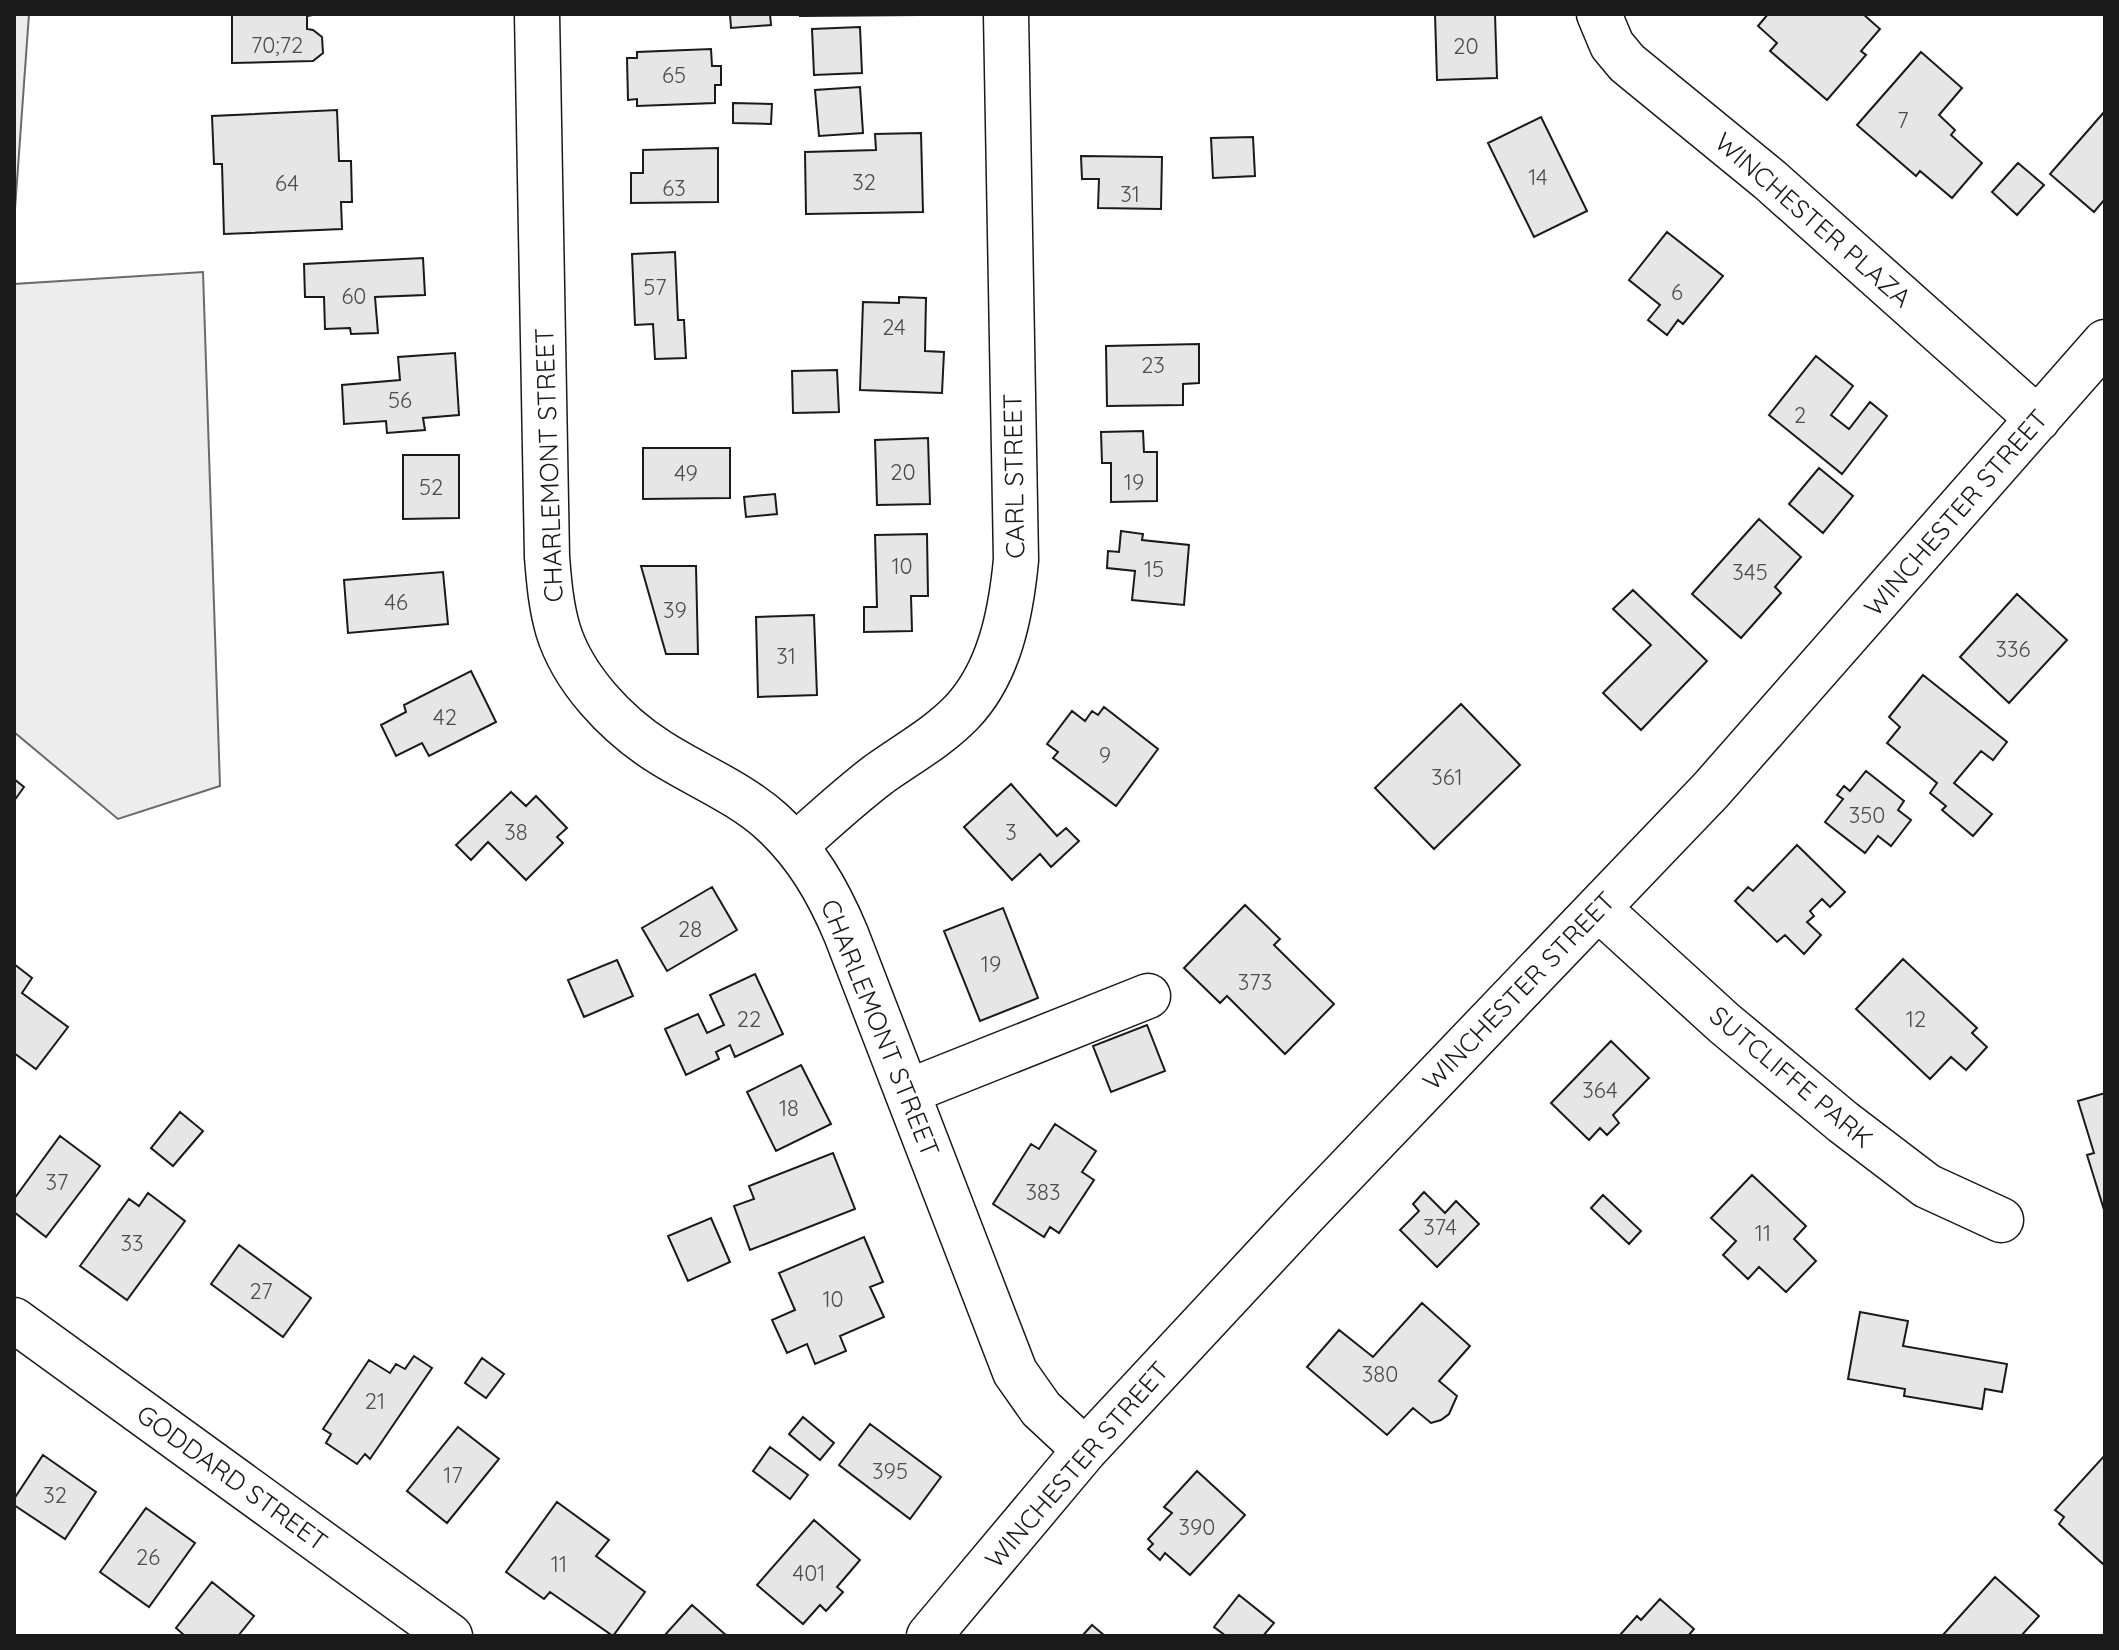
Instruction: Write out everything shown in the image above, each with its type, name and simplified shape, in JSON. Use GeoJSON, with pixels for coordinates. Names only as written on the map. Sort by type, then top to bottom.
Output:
{"type":"FeatureCollection","features":[{"type":"Feature","properties":{"kind":"street","name":"CHARLEMONT STREET"},"geometry":{"type":"LineString","coordinates":[[537,14],[547,557],[550,593],[559,633],[575,666],[597,698],[625,726],[657,750],[743,800],[770,820],[796,845],[815,872],[837,913],[1015,1372],[1041,1409],[1085,1450]]}},
{"type":"Feature","properties":{"kind":"street","name":"CARL STREET"},"geometry":{"type":"LineString","coordinates":[[796,845],[840,805],[924,744],[963,711],[987,676],[1003,637],[1013,599],[1016,560],[1006,14]]}},
{"type":"Feature","properties":{"kind":"street","name":"WINCHESTER PLAZA"},"geometry":{"type":"LineString","coordinates":[[1599,14],[1612,45],[1627,63],[1770,180],[2038,419]]}},
{"type":"Feature","properties":{"kind":"street","name":"WINCHESTER STREET"},"geometry":{"type":"LineString","coordinates":[[929,1636],[1085,1450],[1304,1215],[1721,779],[2105,342]]}},
{"type":"Feature","properties":{"kind":"street","name":"SUTCLIFFE PARK"},"geometry":{"type":"LineString","coordinates":[[1599,909],[1724,1023],[1843,1122],[1927,1186],[2001,1220]]}},
{"type":"Feature","properties":{"kind":"street"},"geometry":{"type":"LineString","coordinates":[[907,1092],[1148,996]]}},
{"type":"Feature","properties":{"kind":"street","name":"GODDARD STREET"},"geometry":{"type":"LineString","coordinates":[[14,1320],[450,1636]]}},
{"type":"Feature","properties":{"kind":"shaded area"},"geometry":{"type":"Polygon","coordinates":[[[14,14],[29,14],[14,223],[14,14]]]}},
{"type":"Feature","properties":{"kind":"shaded area"},"geometry":{"type":"Polygon","coordinates":[[[203,272],[220,786],[118,819],[14,732],[14,284],[203,272]]]}},
{"type":"Feature","properties":{"kind":"building"},"geometry":{"type":"Polygon","coordinates":[[[232,14],[319,14],[307,16],[307,29],[322,37],[323,53],[313,61],[232,63],[232,14]]]}},
{"type":"Feature","properties":{"kind":"building"},"geometry":{"type":"Polygon","coordinates":[[[730,14],[770,14],[771,25],[731,28],[730,14]]]}},
{"type":"Feature","properties":{"kind":"building"},"geometry":{"type":"Polygon","coordinates":[[[918,14],[918,15],[800,16],[918,14]]]}},
{"type":"Feature","properties":{"kind":"building"},"geometry":{"type":"Polygon","coordinates":[[[1435,14],[1495,14],[1497,78],[1437,80],[1435,14]]]}},
{"type":"Feature","properties":{"kind":"building"},"geometry":{"type":"Polygon","coordinates":[[[1768,14],[1863,14],[1880,29],[1861,51],[1866,55],[1827,100],[1770,51],[1777,43],[1758,26],[1768,14]]]}},
{"type":"Feature","properties":{"kind":"building"},"geometry":{"type":"Polygon","coordinates":[[[860,27],[862,73],[814,75],[812,29],[860,27]]]}},
{"type":"Feature","properties":{"kind":"building"},"geometry":{"type":"Polygon","coordinates":[[[711,49],[712,66],[721,66],[721,85],[715,85],[715,103],[637,106],[637,99],[628,100],[627,58],[637,58],[637,52],[711,49]]]}},
{"type":"Feature","properties":{"kind":"building"},"geometry":{"type":"Polygon","coordinates":[[[1921,52],[1962,88],[1939,115],[1955,130],[1951,135],[1982,163],[1952,198],[1920,171],[1916,176],[1857,125],[1921,52]]]}},
{"type":"Feature","properties":{"kind":"building"},"geometry":{"type":"Polygon","coordinates":[[[860,87],[863,133],[819,136],[815,90],[860,87]]]}},
{"type":"Feature","properties":{"kind":"building"},"geometry":{"type":"Polygon","coordinates":[[[733,103],[772,104],[771,124],[733,123],[733,103]]]}},
{"type":"Feature","properties":{"kind":"building"},"geometry":{"type":"Polygon","coordinates":[[[337,110],[339,161],[351,161],[352,202],[341,202],[342,229],[224,234],[222,164],[214,164],[212,116],[337,110]]]}},
{"type":"Feature","properties":{"kind":"building"},"geometry":{"type":"Polygon","coordinates":[[[2105,111],[2105,199],[2094,212],[2050,174],[2105,111]]]}},
{"type":"Feature","properties":{"kind":"building"},"geometry":{"type":"Polygon","coordinates":[[[1541,117],[1587,211],[1534,237],[1488,143],[1541,117]]]}},
{"type":"Feature","properties":{"kind":"building"},"geometry":{"type":"Polygon","coordinates":[[[921,133],[923,212],[806,214],[805,152],[876,150],[875,134],[921,133]]]}},
{"type":"Feature","properties":{"kind":"building"},"geometry":{"type":"Polygon","coordinates":[[[1253,137],[1255,176],[1213,178],[1211,138],[1253,137]]]}},
{"type":"Feature","properties":{"kind":"building"},"geometry":{"type":"Polygon","coordinates":[[[718,148],[718,202],[631,203],[631,173],[643,173],[643,150],[718,148]]]}},
{"type":"Feature","properties":{"kind":"building"},"geometry":{"type":"Polygon","coordinates":[[[1081,156],[1162,157],[1161,209],[1098,208],[1099,179],[1082,179],[1081,156]]]}},
{"type":"Feature","properties":{"kind":"building"},"geometry":{"type":"Polygon","coordinates":[[[2018,163],[2044,185],[2017,215],[1992,192],[2018,163]]]}},
{"type":"Feature","properties":{"kind":"building"},"geometry":{"type":"Polygon","coordinates":[[[1667,232],[1723,276],[1683,324],[1678,320],[1667,335],[1648,320],[1660,305],[1629,280],[1667,232]]]}},
{"type":"Feature","properties":{"kind":"building"},"geometry":{"type":"Polygon","coordinates":[[[675,252],[678,320],[684,320],[686,358],[655,359],[653,324],[635,325],[632,254],[675,252]]]}},
{"type":"Feature","properties":{"kind":"building"},"geometry":{"type":"Polygon","coordinates":[[[423,258],[425,295],[375,297],[378,333],[351,334],[350,328],[325,329],[324,297],[305,297],[304,264],[423,258]]]}},
{"type":"Feature","properties":{"kind":"building"},"geometry":{"type":"Polygon","coordinates":[[[899,297],[926,298],[925,351],[944,352],[942,393],[860,390],[863,302],[899,303],[899,297]]]}},
{"type":"Feature","properties":{"kind":"building"},"geometry":{"type":"Polygon","coordinates":[[[1199,344],[1199,383],[1183,384],[1183,405],[1107,406],[1106,346],[1199,344]]]}},
{"type":"Feature","properties":{"kind":"building"},"geometry":{"type":"Polygon","coordinates":[[[455,353],[459,415],[423,418],[425,430],[387,433],[386,421],[344,424],[342,385],[400,380],[398,357],[455,353]]]}},
{"type":"Feature","properties":{"kind":"building"},"geometry":{"type":"Polygon","coordinates":[[[1816,356],[1853,386],[1831,415],[1849,429],[1870,402],[1887,416],[1842,474],[1769,415],[1816,356]]]}},
{"type":"Feature","properties":{"kind":"building"},"geometry":{"type":"Polygon","coordinates":[[[837,370],[839,412],[793,413],[792,371],[837,370]]]}},
{"type":"Feature","properties":{"kind":"building"},"geometry":{"type":"Polygon","coordinates":[[[1143,431],[1144,452],[1157,452],[1157,501],[1111,502],[1111,463],[1102,463],[1101,432],[1143,431]]]}},
{"type":"Feature","properties":{"kind":"building"},"geometry":{"type":"Polygon","coordinates":[[[928,438],[930,504],[877,505],[875,440],[928,438]]]}},
{"type":"Feature","properties":{"kind":"building"},"geometry":{"type":"Polygon","coordinates":[[[643,448],[730,448],[730,498],[643,499],[643,448]]]}},
{"type":"Feature","properties":{"kind":"building"},"geometry":{"type":"Polygon","coordinates":[[[403,455],[459,455],[459,518],[403,519],[403,455]]]}},
{"type":"Feature","properties":{"kind":"building"},"geometry":{"type":"Polygon","coordinates":[[[1819,468],[1853,496],[1823,533],[1789,504],[1819,468]]]}},
{"type":"Feature","properties":{"kind":"building"},"geometry":{"type":"Polygon","coordinates":[[[775,494],[777,514],[746,517],[744,497],[775,494]]]}},
{"type":"Feature","properties":{"kind":"building"},"geometry":{"type":"Polygon","coordinates":[[[1759,519],[1801,557],[1775,587],[1781,593],[1741,638],[1692,594],[1759,519]]]}},
{"type":"Feature","properties":{"kind":"building"},"geometry":{"type":"Polygon","coordinates":[[[1121,531],[1143,534],[1142,540],[1189,545],[1184,605],[1132,600],[1135,571],[1107,568],[1108,551],[1119,552],[1121,531]]]}},
{"type":"Feature","properties":{"kind":"building"},"geometry":{"type":"Polygon","coordinates":[[[927,534],[928,596],[911,596],[912,631],[864,632],[864,607],[877,607],[875,535],[927,534]]]}},
{"type":"Feature","properties":{"kind":"building"},"geometry":{"type":"Polygon","coordinates":[[[641,566],[696,566],[698,654],[666,654],[641,566]]]}},
{"type":"Feature","properties":{"kind":"building"},"geometry":{"type":"Polygon","coordinates":[[[443,572],[448,624],[348,633],[344,580],[443,572]]]}},
{"type":"Feature","properties":{"kind":"building"},"geometry":{"type":"Polygon","coordinates":[[[1633,590],[1707,661],[1641,730],[1603,693],[1651,645],[1613,609],[1633,590]]]}},
{"type":"Feature","properties":{"kind":"building"},"geometry":{"type":"Polygon","coordinates":[[[2017,594],[2067,640],[2009,703],[1960,657],[2017,594]]]}},
{"type":"Feature","properties":{"kind":"building"},"geometry":{"type":"Polygon","coordinates":[[[814,615],[817,695],[758,697],[756,617],[814,615]]]}},
{"type":"Feature","properties":{"kind":"building"},"geometry":{"type":"Polygon","coordinates":[[[471,671],[496,722],[429,756],[422,743],[396,756],[381,725],[406,712],[404,705],[471,671]]]}},
{"type":"Feature","properties":{"kind":"building"},"geometry":{"type":"Polygon","coordinates":[[[1923,675],[2007,742],[1993,760],[1981,751],[1954,783],[1992,814],[1973,836],[1942,810],[1946,806],[1930,793],[1937,783],[1887,743],[1900,727],[1889,717],[1923,675]]]}},
{"type":"Feature","properties":{"kind":"building"},"geometry":{"type":"Polygon","coordinates":[[[1461,704],[1520,765],[1434,849],[1375,788],[1461,704]]]}},
{"type":"Feature","properties":{"kind":"building"},"geometry":{"type":"Polygon","coordinates":[[[1104,707],[1158,749],[1116,806],[1053,758],[1058,752],[1047,744],[1072,711],[1085,721],[1092,711],[1098,715],[1104,707]]]}},
{"type":"Feature","properties":{"kind":"building"},"geometry":{"type":"Polygon","coordinates":[[[1866,771],[1904,801],[1898,810],[1911,820],[1891,846],[1878,836],[1865,853],[1825,822],[1843,799],[1837,795],[1844,786],[1850,791],[1866,771]]]}},
{"type":"Feature","properties":{"kind":"building"},"geometry":{"type":"Polygon","coordinates":[[[14,779],[24,787],[14,801],[14,779]]]}},
{"type":"Feature","properties":{"kind":"building"},"geometry":{"type":"Polygon","coordinates":[[[1011,784],[1057,836],[1066,828],[1079,841],[1051,867],[1040,854],[1012,880],[964,827],[1011,784]]]}},
{"type":"Feature","properties":{"kind":"building"},"geometry":{"type":"Polygon","coordinates":[[[511,792],[526,806],[536,796],[567,828],[557,837],[563,843],[526,880],[488,842],[471,860],[456,845],[511,792]]]}},
{"type":"Feature","properties":{"kind":"building"},"geometry":{"type":"Polygon","coordinates":[[[1797,845],[1845,892],[1830,907],[1822,899],[1810,911],[1814,916],[1807,922],[1821,935],[1804,954],[1785,935],[1777,942],[1735,901],[1748,887],[1753,891],[1797,845]]]}},
{"type":"Feature","properties":{"kind":"building"},"geometry":{"type":"Polygon","coordinates":[[[712,887],[737,930],[667,971],[642,928],[712,887]]]}},
{"type":"Feature","properties":{"kind":"building"},"geometry":{"type":"Polygon","coordinates":[[[1245,905],[1280,939],[1274,945],[1334,1004],[1285,1054],[1227,996],[1220,1003],[1184,968],[1245,905]]]}},
{"type":"Feature","properties":{"kind":"building"},"geometry":{"type":"Polygon","coordinates":[[[1003,908],[1038,998],[980,1021],[944,931],[1003,908]]]}},
{"type":"Feature","properties":{"kind":"building"},"geometry":{"type":"Polygon","coordinates":[[[1903,959],[1977,1028],[1972,1033],[1987,1047],[1966,1070],[1951,1057],[1930,1079],[1856,1009],[1903,959]]]}},
{"type":"Feature","properties":{"kind":"building"},"geometry":{"type":"Polygon","coordinates":[[[617,960],[633,996],[584,1017],[568,980],[617,960]]]}},
{"type":"Feature","properties":{"kind":"building"},"geometry":{"type":"Polygon","coordinates":[[[14,964],[32,978],[22,993],[68,1027],[36,1069],[14,1053],[14,964]]]}},
{"type":"Feature","properties":{"kind":"building"},"geometry":{"type":"Polygon","coordinates":[[[755,974],[783,1034],[735,1057],[730,1045],[716,1052],[719,1059],[686,1075],[665,1029],[698,1014],[707,1033],[724,1025],[710,995],[755,974]]]}},
{"type":"Feature","properties":{"kind":"building"},"geometry":{"type":"Polygon","coordinates":[[[1147,1025],[1165,1071],[1111,1092],[1093,1046],[1147,1025]]]}},
{"type":"Feature","properties":{"kind":"building"},"geometry":{"type":"Polygon","coordinates":[[[1611,1041],[1649,1078],[1613,1115],[1619,1123],[1607,1135],[1600,1128],[1589,1140],[1551,1103],[1611,1041]]]}},
{"type":"Feature","properties":{"kind":"building"},"geometry":{"type":"Polygon","coordinates":[[[801,1065],[831,1124],[776,1151],[747,1092],[801,1065]]]}},
{"type":"Feature","properties":{"kind":"building"},"geometry":{"type":"Polygon","coordinates":[[[2105,1093],[2105,1213],[2087,1155],[2094,1153],[2078,1101],[2105,1093]]]}},
{"type":"Feature","properties":{"kind":"building"},"geometry":{"type":"Polygon","coordinates":[[[180,1112],[203,1131],[173,1166],[151,1148],[180,1112]]]}},
{"type":"Feature","properties":{"kind":"building"},"geometry":{"type":"Polygon","coordinates":[[[1055,1124],[1096,1151],[1082,1172],[1094,1180],[1059,1233],[1050,1227],[1044,1237],[993,1204],[1031,1144],[1039,1149],[1055,1124]]]}},
{"type":"Feature","properties":{"kind":"building"},"geometry":{"type":"Polygon","coordinates":[[[60,1136],[100,1166],[46,1237],[14,1212],[14,1199],[60,1136]]]}},
{"type":"Feature","properties":{"kind":"building"},"geometry":{"type":"Polygon","coordinates":[[[833,1153],[855,1209],[750,1250],[734,1206],[754,1199],[749,1186],[833,1153]]]}},
{"type":"Feature","properties":{"kind":"building"},"geometry":{"type":"Polygon","coordinates":[[[1752,1175],[1806,1226],[1794,1239],[1816,1261],[1786,1292],[1759,1267],[1748,1279],[1723,1255],[1736,1241],[1711,1218],[1752,1175]]]}},
{"type":"Feature","properties":{"kind":"building"},"geometry":{"type":"Polygon","coordinates":[[[1424,1192],[1445,1213],[1456,1201],[1479,1224],[1437,1267],[1400,1230],[1419,1211],[1413,1204],[1424,1192]]]}},
{"type":"Feature","properties":{"kind":"building"},"geometry":{"type":"Polygon","coordinates":[[[148,1193],[185,1221],[127,1300],[80,1266],[129,1199],[139,1206],[148,1193]]]}},
{"type":"Feature","properties":{"kind":"building"},"geometry":{"type":"Polygon","coordinates":[[[1603,1195],[1641,1231],[1629,1244],[1591,1208],[1603,1195]]]}},
{"type":"Feature","properties":{"kind":"building"},"geometry":{"type":"Polygon","coordinates":[[[711,1218],[730,1262],[688,1281],[668,1236],[711,1218]]]}},
{"type":"Feature","properties":{"kind":"building"},"geometry":{"type":"Polygon","coordinates":[[[864,1237],[883,1282],[870,1287],[884,1317],[840,1336],[846,1351],[815,1364],[807,1344],[787,1353],[772,1320],[795,1310],[779,1273],[864,1237]]]}},
{"type":"Feature","properties":{"kind":"building"},"geometry":{"type":"Polygon","coordinates":[[[239,1245],[311,1298],[283,1337],[211,1284],[239,1245]]]}},
{"type":"Feature","properties":{"kind":"building"},"geometry":{"type":"Polygon","coordinates":[[[1422,1303],[1470,1346],[1439,1381],[1457,1396],[1449,1414],[1441,1420],[1431,1423],[1413,1408],[1387,1435],[1307,1367],[1339,1330],[1373,1357],[1422,1303]]]}},
{"type":"Feature","properties":{"kind":"building"},"geometry":{"type":"Polygon","coordinates":[[[1860,1312],[1908,1321],[1903,1346],[2007,1364],[2002,1392],[1985,1389],[1982,1409],[1904,1396],[1905,1389],[1848,1379],[1860,1312]]]}},
{"type":"Feature","properties":{"kind":"building"},"geometry":{"type":"Polygon","coordinates":[[[414,1356],[432,1368],[370,1459],[365,1454],[357,1464],[326,1443],[331,1434],[323,1429],[369,1360],[390,1373],[396,1364],[405,1369],[414,1356]]]}},
{"type":"Feature","properties":{"kind":"building"},"geometry":{"type":"Polygon","coordinates":[[[482,1358],[504,1374],[486,1398],[465,1383],[482,1358]]]}},
{"type":"Feature","properties":{"kind":"building"},"geometry":{"type":"Polygon","coordinates":[[[803,1417],[834,1443],[820,1460],[789,1434],[803,1417]]]}},
{"type":"Feature","properties":{"kind":"building"},"geometry":{"type":"Polygon","coordinates":[[[870,1424],[941,1477],[910,1519],[839,1465],[870,1424]]]}},
{"type":"Feature","properties":{"kind":"building"},"geometry":{"type":"Polygon","coordinates":[[[458,1427],[499,1459],[447,1523],[407,1491],[458,1427]]]}},
{"type":"Feature","properties":{"kind":"building"},"geometry":{"type":"Polygon","coordinates":[[[770,1447],[808,1475],[790,1499],[753,1471],[770,1447]]]}},
{"type":"Feature","properties":{"kind":"building"},"geometry":{"type":"Polygon","coordinates":[[[43,1455],[96,1492],[65,1539],[14,1505],[14,1499],[43,1455]]]}},
{"type":"Feature","properties":{"kind":"building"},"geometry":{"type":"Polygon","coordinates":[[[2105,1455],[2103,1564],[2059,1524],[2064,1517],[2055,1510],[2105,1455]]]}},
{"type":"Feature","properties":{"kind":"building"},"geometry":{"type":"Polygon","coordinates":[[[1197,1471],[1245,1515],[1190,1575],[1165,1553],[1160,1560],[1148,1549],[1153,1544],[1148,1539],[1172,1513],[1164,1507],[1197,1471]]]}},
{"type":"Feature","properties":{"kind":"building"},"geometry":{"type":"Polygon","coordinates":[[[557,1502],[609,1540],[596,1556],[645,1592],[613,1636],[550,1592],[544,1599],[506,1572],[557,1502]]]}},
{"type":"Feature","properties":{"kind":"building"},"geometry":{"type":"Polygon","coordinates":[[[146,1508],[195,1543],[149,1607],[100,1572],[146,1508]]]}},
{"type":"Feature","properties":{"kind":"building"},"geometry":{"type":"Polygon","coordinates":[[[814,1520],[860,1560],[837,1587],[843,1592],[826,1611],[820,1605],[803,1624],[757,1585],[814,1520]]]}},
{"type":"Feature","properties":{"kind":"building"},"geometry":{"type":"Polygon","coordinates":[[[1995,1577],[2039,1616],[2021,1636],[1942,1636],[1995,1577]]]}},
{"type":"Feature","properties":{"kind":"building"},"geometry":{"type":"Polygon","coordinates":[[[212,1582],[254,1616],[238,1636],[185,1636],[176,1628],[212,1582]]]}},
{"type":"Feature","properties":{"kind":"building"},"geometry":{"type":"Polygon","coordinates":[[[1239,1595],[1274,1623],[1263,1636],[1226,1636],[1214,1627],[1239,1595]]]}},
{"type":"Feature","properties":{"kind":"building"},"geometry":{"type":"Polygon","coordinates":[[[1660,1599],[1694,1629],[1688,1636],[1619,1636],[1637,1616],[1641,1620],[1660,1599]]]}},
{"type":"Feature","properties":{"kind":"building"},"geometry":{"type":"Polygon","coordinates":[[[692,1605],[727,1636],[664,1636],[692,1605]]]}},
{"type":"Feature","properties":{"kind":"building"},"geometry":{"type":"Polygon","coordinates":[[[1092,1625],[1105,1636],[1082,1636],[1092,1625]]]}}]}
